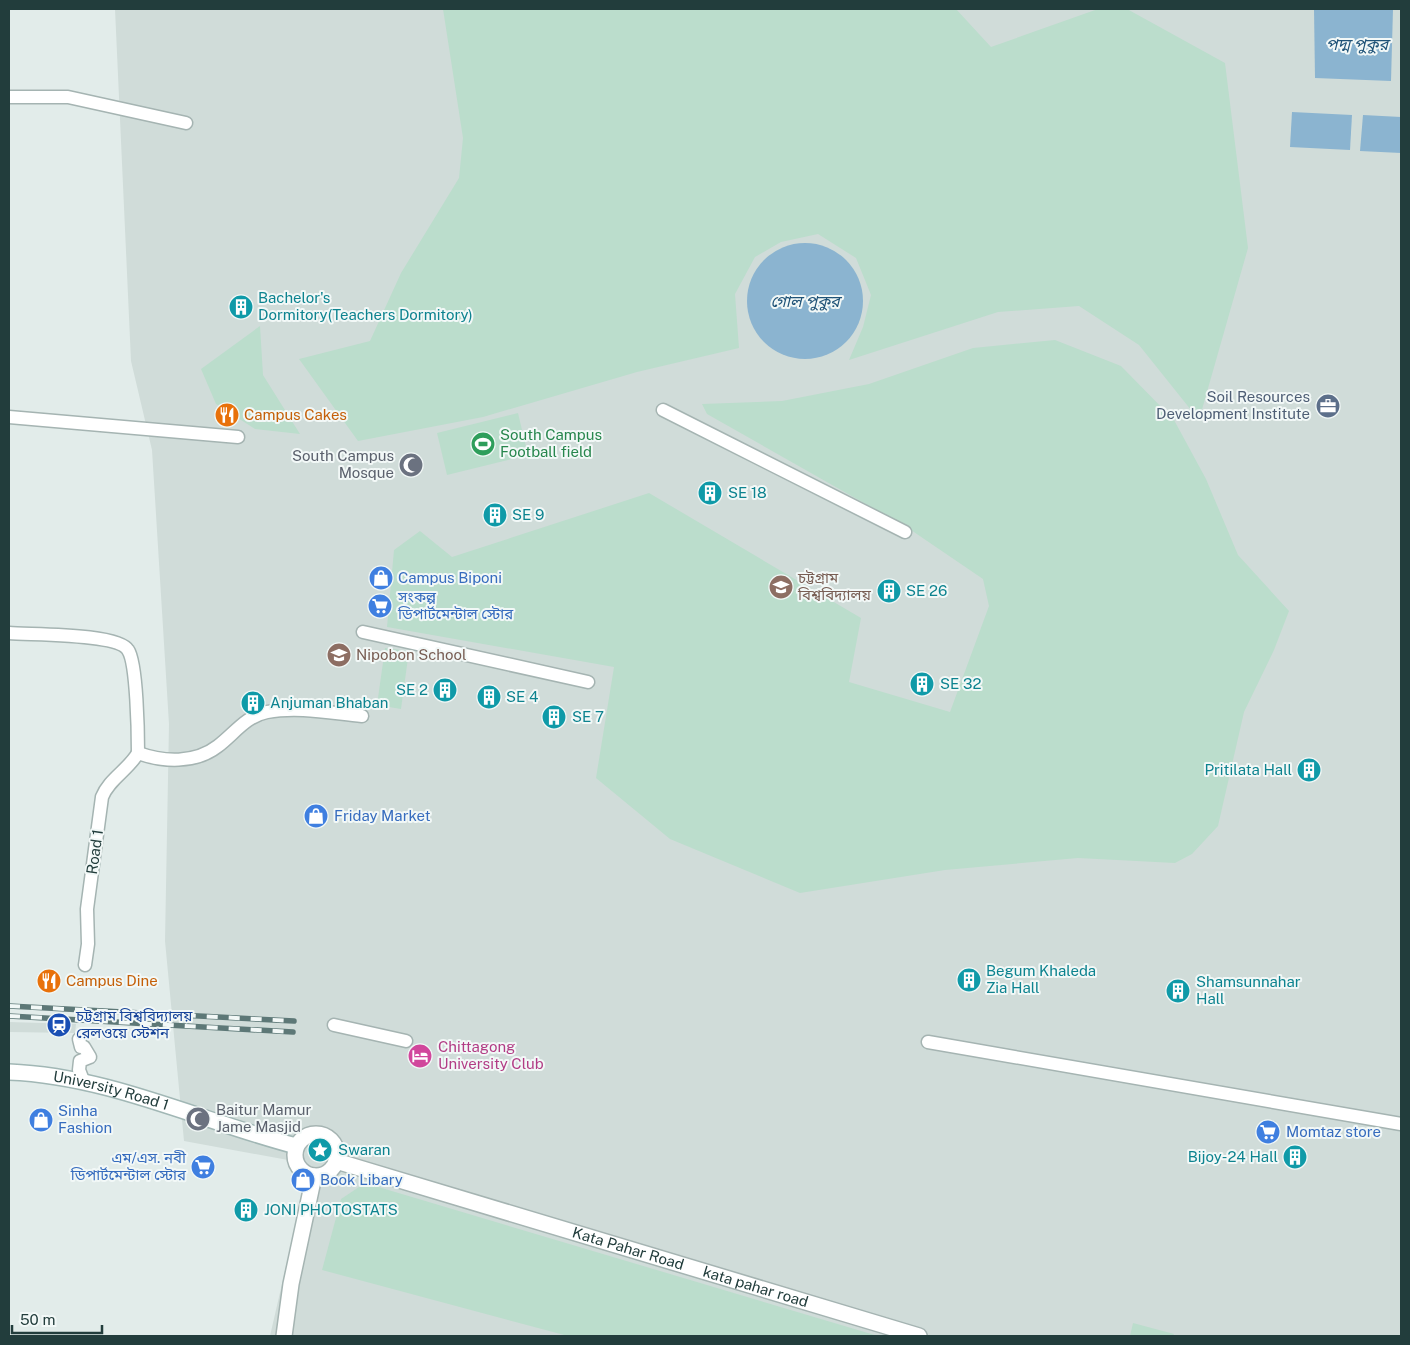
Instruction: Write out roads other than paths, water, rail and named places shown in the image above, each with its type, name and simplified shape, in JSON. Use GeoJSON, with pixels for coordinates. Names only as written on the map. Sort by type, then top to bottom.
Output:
{"type":"FeatureCollection","features":[{"type":"Feature","properties":{"kind":"street"},"geometry":{"type":"LineString","coordinates":[[9,96],[68,97],[186,122]]}},
{"type":"Feature","properties":{"kind":"street"},"geometry":{"type":"LineString","coordinates":[[663,410],[905,532]]}},
{"type":"Feature","properties":{"kind":"street"},"geometry":{"type":"LineString","coordinates":[[9,417],[238,437]]}},
{"type":"Feature","properties":{"kind":"street"},"geometry":{"type":"LineString","coordinates":[[363,632],[588,682]]}},
{"type":"Feature","properties":{"kind":"street"},"geometry":{"type":"LineString","coordinates":[[9,633],[98,638],[121,643],[129,650],[131,661],[138,753],[154,759],[170,761],[205,754],[217,747],[247,720],[266,712],[298,709],[362,716]]}},
{"type":"Feature","properties":{"kind":"street","name":"Road 1"},"geometry":{"type":"LineString","coordinates":[[85,965],[88,944],[87,909],[102,797],[105,789],[128,767],[138,753]]}},
{"type":"Feature","properties":{"kind":"street"},"geometry":{"type":"LineString","coordinates":[[334,1025],[406,1041]]}},
{"type":"Feature","properties":{"kind":"street"},"geometry":{"type":"LineString","coordinates":[[79,1039],[81,1047],[84,1047],[90,1057],[80,1061],[78,1070],[84,1083]]}},
{"type":"Feature","properties":{"kind":"street"},"geometry":{"type":"LineString","coordinates":[[928,1042],[1401,1124]]}},
{"type":"Feature","properties":{"kind":"street","name":"University Road 1"},"geometry":{"type":"LineString","coordinates":[[9,1072],[28,1073],[139,1095],[195,1116],[296,1146]]}},
{"type":"Feature","properties":{"kind":"street"},"geometry":{"type":"LineString","coordinates":[[308,1135],[322,1135],[328,1138],[336,1148],[336,1161],[330,1171],[314,1176],[302,1171],[298,1166],[295,1153],[296,1146],[308,1135]]}},
{"type":"Feature","properties":{"kind":"street","name":"Kata Pahar Road"},"geometry":{"type":"LineString","coordinates":[[336,1161],[920,1336]]}},
{"type":"Feature","properties":{"kind":"street","name":"kata pahar road"},"geometry":{"type":"LineString","coordinates":[[361,1168],[920,1336]]}},
{"type":"Feature","properties":{"kind":"street"},"geometry":{"type":"LineString","coordinates":[[284,1336],[291,1284],[314,1176]]}},
{"type":"Feature","properties":{"kind":"water","name":"পদ্ম পুকুর"},"geometry":{"type":"Polygon","coordinates":[[[1314,9],[1393,9],[1391,81],[1315,78],[1314,9]]]}},
{"type":"Feature","properties":{"kind":"water"},"geometry":{"type":"Polygon","coordinates":[[[1292,112],[1352,115],[1350,150],[1290,147],[1292,112]]]}},
{"type":"Feature","properties":{"kind":"water"},"geometry":{"type":"Polygon","coordinates":[[[1363,115],[1401,117],[1401,153],[1360,151],[1363,115]]]}},
{"type":"Feature","properties":{"kind":"water","name":"গোল পুকুর"},"geometry":{"type":"Polygon","coordinates":[[[805,243],[827,247],[846,260],[859,279],[863,301],[859,323],[846,342],[827,355],[805,359],[783,355],[764,342],[751,323],[747,301],[751,279],[764,260],[783,247],[805,243]]]}},
{"type":"Feature","properties":{"kind":"railway"},"geometry":{"type":"LineString","coordinates":[[9,1006],[294,1021]]}},
{"type":"Feature","properties":{"kind":"railway"},"geometry":{"type":"LineString","coordinates":[[9,1016],[293,1032]]}},
{"type":"Feature","properties":{"kind":"place","name":"Bachelor's Dormitory(Teachers Dormitory)"},"geometry":{"type":"Point","coordinates":[241,307]}},
{"type":"Feature","properties":{"kind":"place","name":"Soil Resources Development Institute"},"geometry":{"type":"Point","coordinates":[1328,406]}},
{"type":"Feature","properties":{"kind":"place","name":"Campus Cakes"},"geometry":{"type":"Point","coordinates":[227,415]}},
{"type":"Feature","properties":{"kind":"place","name":"South Campus Football field"},"geometry":{"type":"Point","coordinates":[483,444]}},
{"type":"Feature","properties":{"kind":"place","name":"South Campus Mosque"},"geometry":{"type":"Point","coordinates":[411,465]}},
{"type":"Feature","properties":{"kind":"place","name":"SE 18"},"geometry":{"type":"Point","coordinates":[710,493]}},
{"type":"Feature","properties":{"kind":"place","name":"SE 9"},"geometry":{"type":"Point","coordinates":[495,515]}},
{"type":"Feature","properties":{"kind":"place","name":"Campus Biponi"},"geometry":{"type":"Point","coordinates":[381,578]}},
{"type":"Feature","properties":{"kind":"place","name":"চট্টগ্রাম বিশ্ববিদ্যালয়"},"geometry":{"type":"Point","coordinates":[781,587]}},
{"type":"Feature","properties":{"kind":"place","name":"SE 26"},"geometry":{"type":"Point","coordinates":[889,591]}},
{"type":"Feature","properties":{"kind":"place","name":"সংকল্প ডিপার্টমেন্টাল স্টোর"},"geometry":{"type":"Point","coordinates":[380,606]}},
{"type":"Feature","properties":{"kind":"place","name":"Nipobon School"},"geometry":{"type":"Point","coordinates":[339,655]}},
{"type":"Feature","properties":{"kind":"place","name":"SE 32"},"geometry":{"type":"Point","coordinates":[922,684]}},
{"type":"Feature","properties":{"kind":"place","name":"SE 2"},"geometry":{"type":"Point","coordinates":[445,690]}},
{"type":"Feature","properties":{"kind":"place","name":"SE 4"},"geometry":{"type":"Point","coordinates":[489,697]}},
{"type":"Feature","properties":{"kind":"place","name":"Anjuman Bhaban"},"geometry":{"type":"Point","coordinates":[253,703]}},
{"type":"Feature","properties":{"kind":"place","name":"SE 7"},"geometry":{"type":"Point","coordinates":[554,717]}},
{"type":"Feature","properties":{"kind":"place","name":"Pritilata Hall"},"geometry":{"type":"Point","coordinates":[1309,770]}},
{"type":"Feature","properties":{"kind":"place","name":"Friday Market"},"geometry":{"type":"Point","coordinates":[316,816]}},
{"type":"Feature","properties":{"kind":"place","name":"Begum Khaleda Zia Hall"},"geometry":{"type":"Point","coordinates":[969,980]}},
{"type":"Feature","properties":{"kind":"place","name":"Campus Dine"},"geometry":{"type":"Point","coordinates":[49,981]}},
{"type":"Feature","properties":{"kind":"place","name":"Shamsunnahar Hall"},"geometry":{"type":"Point","coordinates":[1178,991]}},
{"type":"Feature","properties":{"kind":"place","name":"চট্টগ্রাম বিশ্ববিদ্যালয় রেলওয়ে স্টেশন"},"geometry":{"type":"Point","coordinates":[59,1025]}},
{"type":"Feature","properties":{"kind":"place","name":"Chittagong University Club"},"geometry":{"type":"Point","coordinates":[420,1056]}},
{"type":"Feature","properties":{"kind":"place","name":"Baitur Mamur Jame Masjid"},"geometry":{"type":"Point","coordinates":[198,1119]}},
{"type":"Feature","properties":{"kind":"place","name":"Sinha Fashion"},"geometry":{"type":"Point","coordinates":[41,1120]}},
{"type":"Feature","properties":{"kind":"place","name":"Momtaz store"},"geometry":{"type":"Point","coordinates":[1268,1132]}},
{"type":"Feature","properties":{"kind":"place","name":"Swaran"},"geometry":{"type":"Point","coordinates":[320,1150]}},
{"type":"Feature","properties":{"kind":"place","name":"Bijoy-24 Hall"},"geometry":{"type":"Point","coordinates":[1295,1157]}},
{"type":"Feature","properties":{"kind":"place","name":"এম/এস. নবী ডিপার্টমেন্টাল স্টোর"},"geometry":{"type":"Point","coordinates":[203,1167]}},
{"type":"Feature","properties":{"kind":"place","name":"Book Libary"},"geometry":{"type":"Point","coordinates":[303,1180]}},
{"type":"Feature","properties":{"kind":"place","name":"JONI PHOTOSTATS"},"geometry":{"type":"Point","coordinates":[246,1210]}}]}
